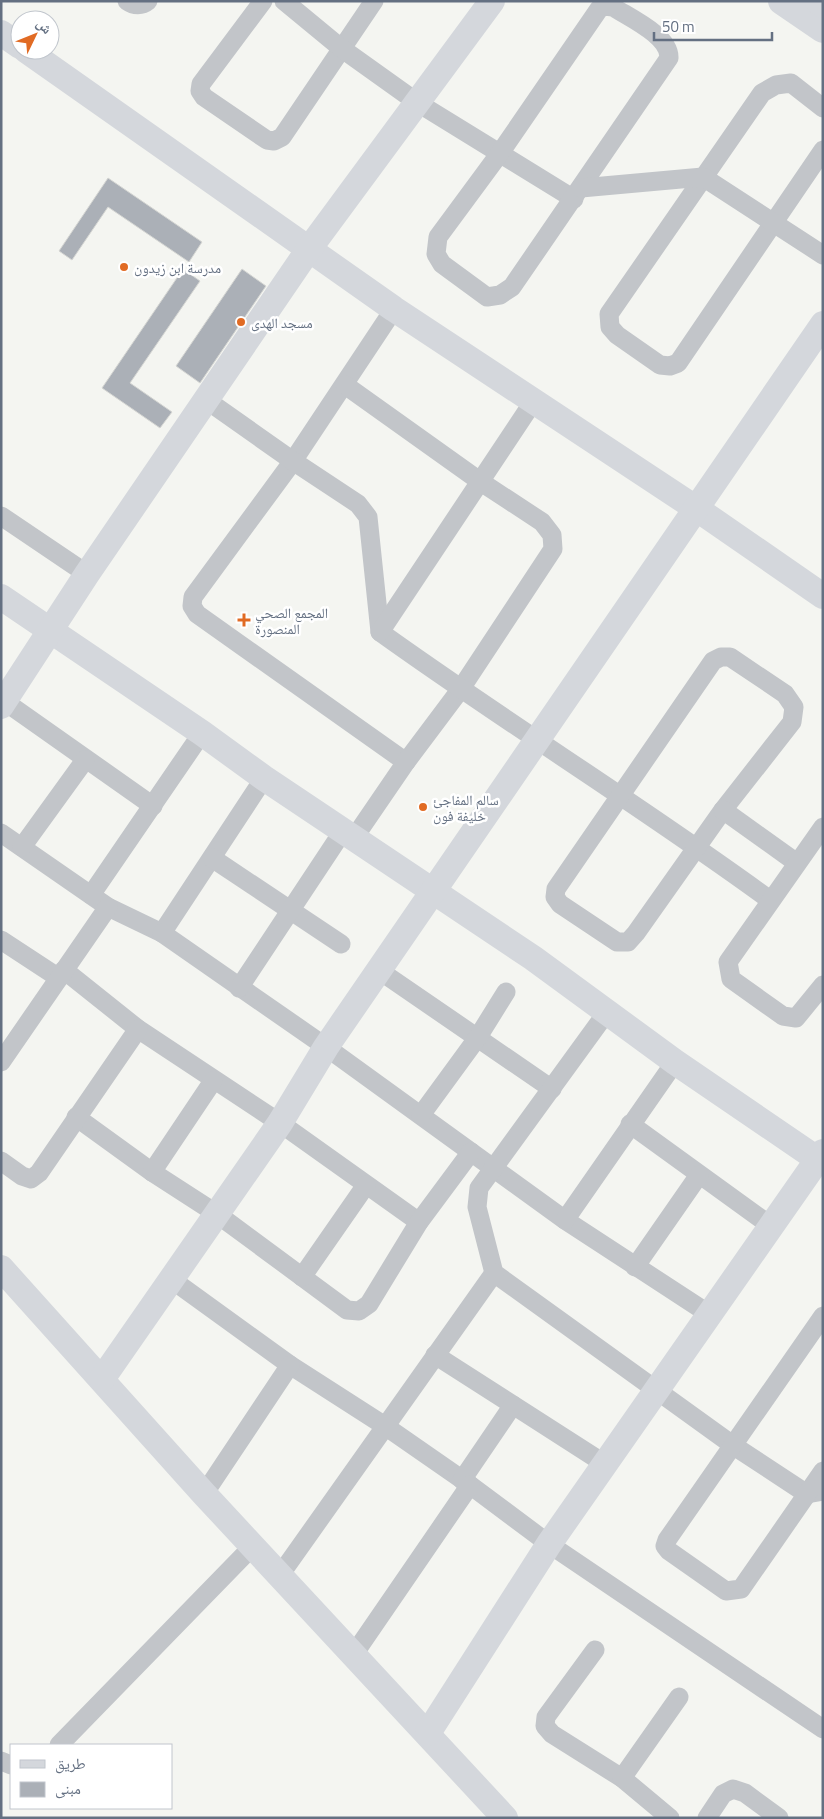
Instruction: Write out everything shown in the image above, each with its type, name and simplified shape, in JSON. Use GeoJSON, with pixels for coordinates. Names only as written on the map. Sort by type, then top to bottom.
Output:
{"type":"FeatureCollection","features":[{"type":"Feature","properties":{"kind":"main road"},"geometry":{"type":"LineString","coordinates":[[782,1],[823,29]]}},
{"type":"Feature","properties":{"kind":"main road"},"geometry":{"type":"LineString","coordinates":[[819,1],[823,4]]}},
{"type":"Feature","properties":{"kind":"street"},"geometry":{"type":"LineString","coordinates":[[127,1],[132,4],[143,4],[148,1]]}},
{"type":"Feature","properties":{"kind":"street"},"geometry":{"type":"LineString","coordinates":[[263,1],[201,84],[200,91],[204,97],[266,140],[274,141],[282,137],[340,48],[374,1]]}},
{"type":"Feature","properties":{"kind":"street"},"geometry":{"type":"LineString","coordinates":[[284,1],[340,48],[418,103],[500,153],[577,193],[703,177],[823,255]]}},
{"type":"Feature","properties":{"kind":"street"},"geometry":{"type":"LineString","coordinates":[[153,806],[3,704],[87,574],[309,249],[492,1]]}},
{"type":"Feature","properties":{"kind":"street"},"geometry":{"type":"LineString","coordinates":[[604,6],[613,7],[664,40],[669,50],[669,58],[577,193],[512,287],[500,295],[487,297],[442,264],[436,254],[438,237],[500,153],[599,9],[604,6]]}},
{"type":"Feature","properties":{"kind":"street"},"geometry":{"type":"LineString","coordinates":[[40,60],[394,309],[697,509],[823,596]]}},
{"type":"Feature","properties":{"kind":"street"},"geometry":{"type":"LineString","coordinates":[[823,108],[791,83],[776,84],[762,94],[609,314],[610,326],[617,335],[660,365],[670,366],[678,363],[823,150]]}},
{"type":"Feature","properties":{"kind":"street"},"geometry":{"type":"LineString","coordinates":[[394,309],[293,462],[193,597],[192,606],[197,614],[406,762]]}},
{"type":"Feature","properties":{"kind":"street"},"geometry":{"type":"LineString","coordinates":[[102,1379],[280,1123],[326,1047],[823,324]]}},
{"type":"Feature","properties":{"kind":"street"},"geometry":{"type":"LineString","coordinates":[[239,988],[291,911],[460,690],[553,549],[552,535],[542,522],[481,482],[345,384]]}},
{"type":"Feature","properties":{"kind":"street"},"geometry":{"type":"LineString","coordinates":[[206,399],[293,462],[358,504],[364,510],[368,517],[380,632],[460,690],[537,742],[697,846],[770,900]]}},
{"type":"Feature","properties":{"kind":"street"},"geometry":{"type":"LineString","coordinates":[[380,632],[533,402]]}},
{"type":"Feature","properties":{"kind":"street"},"geometry":{"type":"LineString","coordinates":[[1,516],[87,574]]}},
{"type":"Feature","properties":{"kind":"street"},"geometry":{"type":"LineString","coordinates":[[1,597],[202,733],[264,778],[435,891],[675,1062],[821,1158],[771,1226],[549,1544],[428,1733]]}},
{"type":"Feature","properties":{"kind":"street"},"geometry":{"type":"LineString","coordinates":[[730,656],[785,694],[794,707],[792,722],[722,810],[628,942],[617,942],[560,904],[555,897],[556,890],[713,661],[721,657],[730,656]]}},
{"type":"Feature","properties":{"kind":"street"},"geometry":{"type":"LineString","coordinates":[[92,895],[202,733]]}},
{"type":"Feature","properties":{"kind":"street"},"geometry":{"type":"LineString","coordinates":[[22,848],[85,760]]}},
{"type":"Feature","properties":{"kind":"street"},"geometry":{"type":"LineString","coordinates":[[162,934],[264,778]]}},
{"type":"Feature","properties":{"kind":"street"},"geometry":{"type":"LineString","coordinates":[[722,810],[797,863]]}},
{"type":"Feature","properties":{"kind":"street"},"geometry":{"type":"LineString","coordinates":[[822,828],[728,962],[731,979],[784,1016],[796,1018],[823,985]]}},
{"type":"Feature","properties":{"kind":"street"},"geometry":{"type":"LineString","coordinates":[[1,834],[108,907],[162,934],[326,1047],[565,1220],[709,1314]]}},
{"type":"Feature","properties":{"kind":"street"},"geometry":{"type":"LineString","coordinates":[[212,858],[341,944]]}},
{"type":"Feature","properties":{"kind":"street"},"geometry":{"type":"LineString","coordinates":[[4,1052],[62,974],[108,907]]}},
{"type":"Feature","properties":{"kind":"street"},"geometry":{"type":"LineString","coordinates":[[1,940],[62,974],[213,1081],[280,1123],[419,1222]]}},
{"type":"Feature","properties":{"kind":"street"},"geometry":{"type":"LineString","coordinates":[[380,971],[552,1089]]}},
{"type":"Feature","properties":{"kind":"street"},"geometry":{"type":"LineString","coordinates":[[421,1115],[478,1037],[506,992]]}},
{"type":"Feature","properties":{"kind":"street"},"geometry":{"type":"LineString","coordinates":[[607,1012],[479,1188],[477,1207],[494,1273],[734,1446],[815,1492]]}},
{"type":"Feature","properties":{"kind":"street"},"geometry":{"type":"LineString","coordinates":[[1,1161],[22,1176],[31,1179],[39,1173],[138,1029]]}},
{"type":"Feature","properties":{"kind":"street"},"geometry":{"type":"LineString","coordinates":[[565,1220],[630,1124],[675,1062]]}},
{"type":"Feature","properties":{"kind":"street"},"geometry":{"type":"LineString","coordinates":[[152,1172],[213,1081]]}},
{"type":"Feature","properties":{"kind":"street"},"geometry":{"type":"LineString","coordinates":[[76,1117],[152,1172],[217,1214],[347,1310],[359,1311],[369,1304],[419,1222],[471,1152]]}},
{"type":"Feature","properties":{"kind":"street"},"geometry":{"type":"LineString","coordinates":[[630,1124],[771,1226]]}},
{"type":"Feature","properties":{"kind":"street"},"geometry":{"type":"LineString","coordinates":[[635,1267],[699,1175]]}},
{"type":"Feature","properties":{"kind":"street"},"geometry":{"type":"LineString","coordinates":[[302,1277],[366,1185]]}},
{"type":"Feature","properties":{"kind":"street"},"geometry":{"type":"LineString","coordinates":[[1,1268],[204,1494],[505,1818]]}},
{"type":"Feature","properties":{"kind":"street"},"geometry":{"type":"LineString","coordinates":[[280,1575],[494,1273]]}},
{"type":"Feature","properties":{"kind":"street"},"geometry":{"type":"LineString","coordinates":[[172,1279],[290,1365],[385,1426],[549,1544],[823,1729]]}},
{"type":"Feature","properties":{"kind":"street"},"geometry":{"type":"LineString","coordinates":[[823,1316],[667,1540],[665,1546],[669,1551],[726,1592],[741,1589],[815,1492],[823,1471]]}},
{"type":"Feature","properties":{"kind":"street"},"geometry":{"type":"LineString","coordinates":[[435,1355],[605,1464]]}},
{"type":"Feature","properties":{"kind":"street"},"geometry":{"type":"LineString","coordinates":[[204,1494],[290,1365]]}},
{"type":"Feature","properties":{"kind":"street"},"geometry":{"type":"LineString","coordinates":[[354,1654],[466,1483],[513,1405]]}},
{"type":"Feature","properties":{"kind":"street"},"geometry":{"type":"LineString","coordinates":[[60,1744],[253,1546]]}},
{"type":"Feature","properties":{"kind":"street"},"geometry":{"type":"LineString","coordinates":[[595,1650],[546,1717],[545,1726],[552,1734],[622,1778],[670,1818]]}},
{"type":"Feature","properties":{"kind":"street"},"geometry":{"type":"LineString","coordinates":[[622,1778],[680,1697]]}},
{"type":"Feature","properties":{"kind":"street"},"geometry":{"type":"LineString","coordinates":[[708,1818],[723,1794],[734,1789],[745,1793],[779,1818]]}},
{"type":"Feature","properties":{"kind":"building"},"geometry":{"type":"Polygon","coordinates":[[[108,178],[202,242],[189,262],[108,207],[72,260],[59,251],[108,178]]]}},
{"type":"Feature","properties":{"kind":"building"},"geometry":{"type":"Polygon","coordinates":[[[183,269],[200,281],[130,383],[172,412],[160,428],[102,388],[183,269]]]}},
{"type":"Feature","properties":{"kind":"building"},"geometry":{"type":"Polygon","coordinates":[[[242,269],[266,286],[200,383],[176,366],[242,269]]]}},
{"type":"Feature","properties":{"kind":"place","name":"مدرسة ابن زيدون"},"geometry":{"type":"Point","coordinates":[124,267]}},
{"type":"Feature","properties":{"kind":"place","name":"مسجد الهدى"},"geometry":{"type":"Point","coordinates":[241,322]}},
{"type":"Feature","properties":{"kind":"place","name":"المجمع الصحي المنصورة"},"geometry":{"type":"Point","coordinates":[244,620]}},
{"type":"Feature","properties":{"kind":"place","name":"سالم المفاجئ خليفة فون"},"geometry":{"type":"Point","coordinates":[423,807]}}]}
